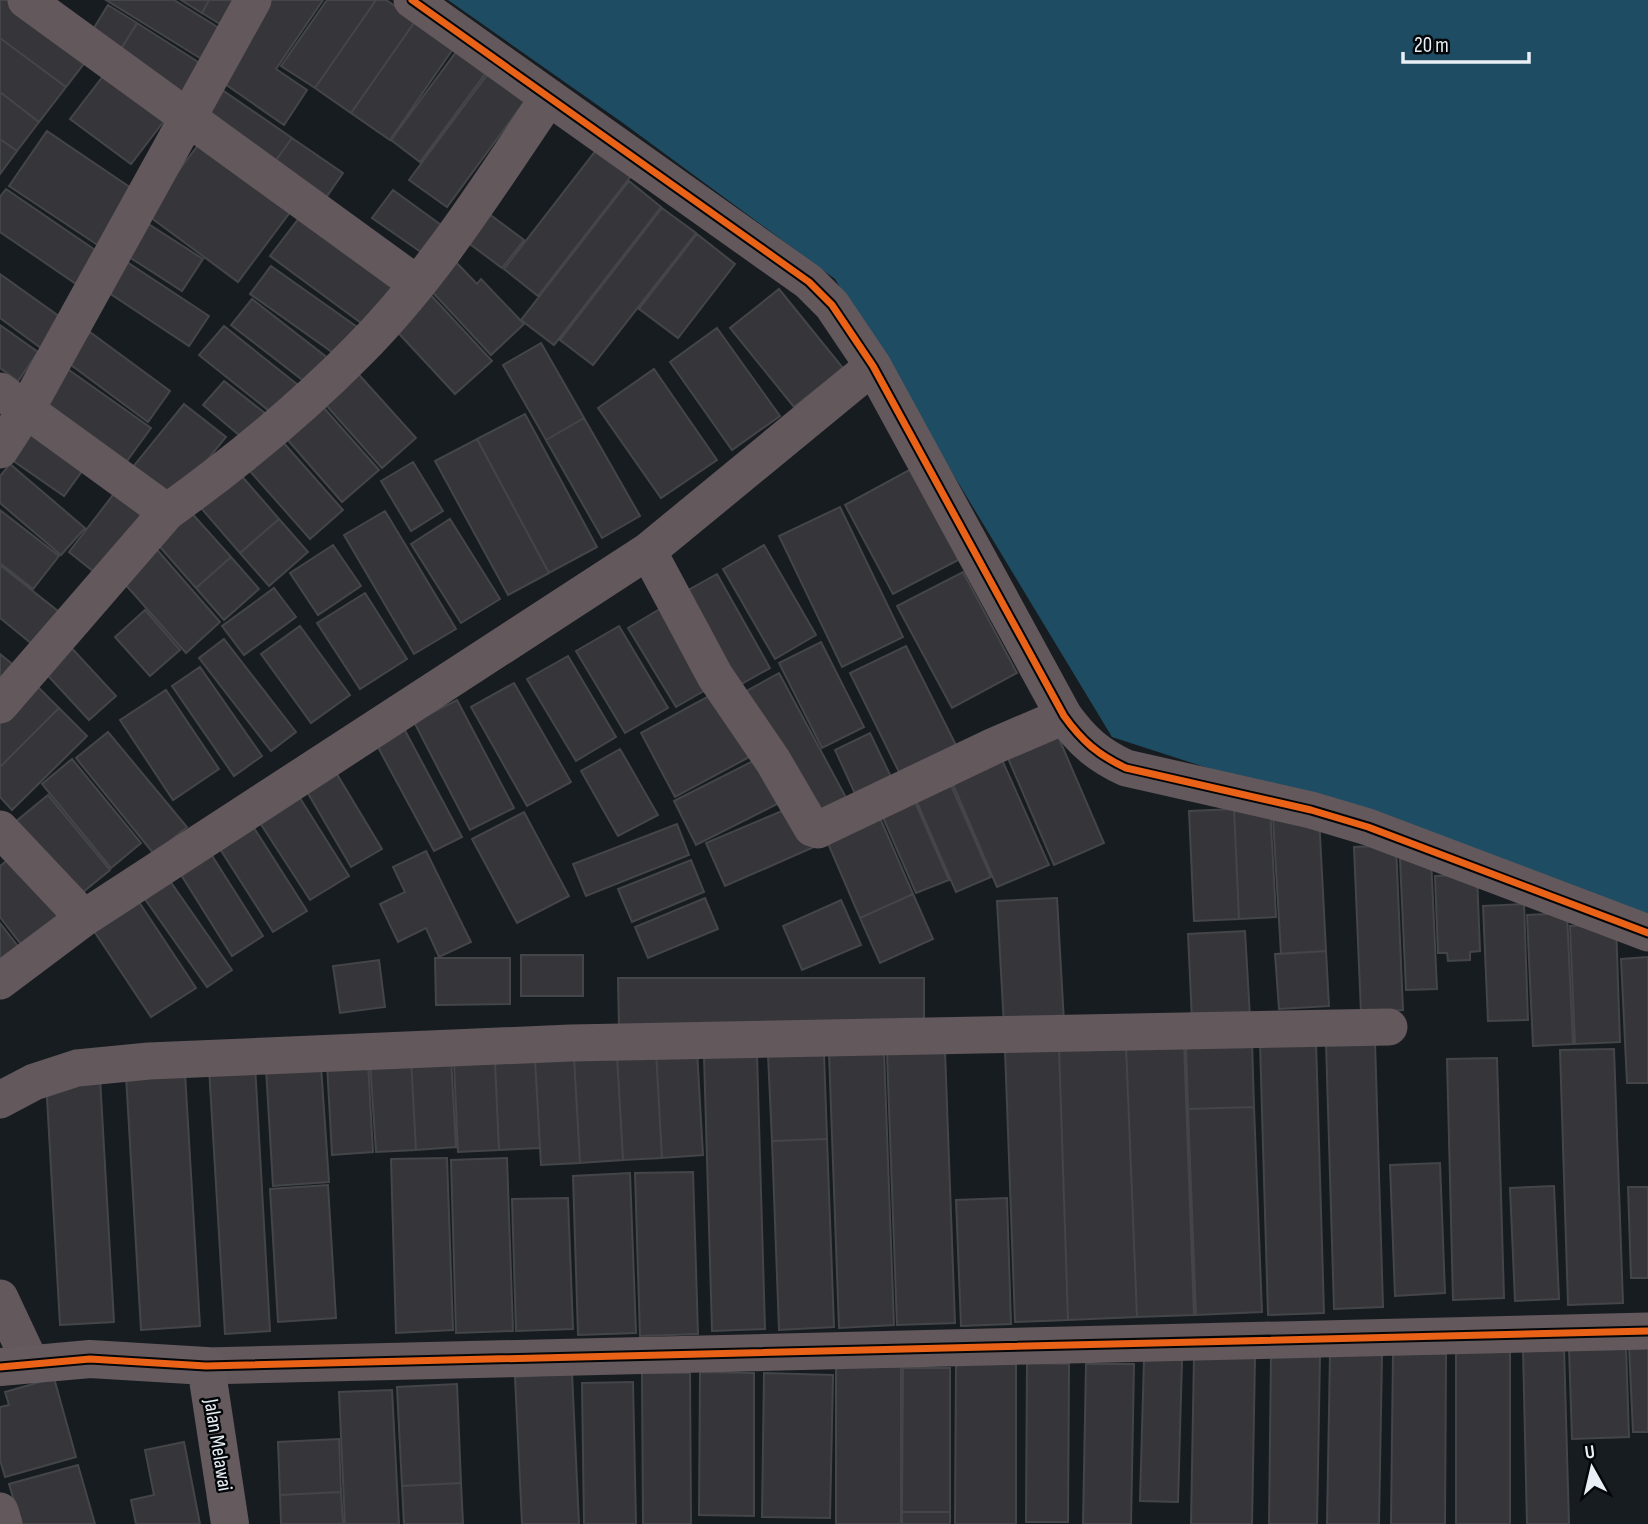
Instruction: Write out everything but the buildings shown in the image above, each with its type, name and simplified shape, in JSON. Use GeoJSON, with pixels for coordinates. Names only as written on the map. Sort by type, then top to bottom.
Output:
{"type":"FeatureCollection","features":[{"type":"Feature","properties":{"kind":"street"},"geometry":{"type":"LineString","coordinates":[[26,0],[417,284]]}},
{"type":"Feature","properties":{"kind":"street"},"geometry":{"type":"LineString","coordinates":[[0,450],[13,400],[187,118],[253,0]]}},
{"type":"Feature","properties":{"kind":"street"},"geometry":{"type":"LineString","coordinates":[[412,0],[809,282],[832,305],[873,366],[1064,716],[1082,742],[1102,757],[1126,768],[1311,810],[1368,827],[1648,933]]}},
{"type":"Feature","properties":{"kind":"street"},"geometry":{"type":"LineString","coordinates":[[0,705],[167,512],[253,446],[358,351],[417,284],[485,191],[548,97]]}},
{"type":"Feature","properties":{"kind":"street"},"geometry":{"type":"LineString","coordinates":[[0,981],[84,918],[648,551],[873,366]]}},
{"type":"Feature","properties":{"kind":"street"},"geometry":{"type":"LineString","coordinates":[[13,400],[167,512]]}},
{"type":"Feature","properties":{"kind":"street"},"geometry":{"type":"LineString","coordinates":[[648,551],[715,676],[773,761],[813,828],[818,830],[1064,716]]}},
{"type":"Feature","properties":{"kind":"street"},"geometry":{"type":"LineString","coordinates":[[0,829],[84,918]]}},
{"type":"Feature","properties":{"kind":"street"},"geometry":{"type":"LineString","coordinates":[[0,1100],[34,1082],[77,1068],[149,1061],[570,1043],[1390,1027]]}},
{"type":"Feature","properties":{"kind":"street"},"geometry":{"type":"LineString","coordinates":[[0,1298],[16,1365],[90,1359],[206,1366],[1648,1331]]}},
{"type":"Feature","properties":{"kind":"street","name":"Jalan Melawai"},"geometry":{"type":"LineString","coordinates":[[206,1366],[230,1524]]}},
{"type":"Feature","properties":{"kind":"street"},"geometry":{"type":"LineString","coordinates":[[0,1511],[4,1524]]}},
{"type":"Feature","properties":{"kind":"water"},"geometry":{"type":"Polygon","coordinates":[[[448,0],[1648,0],[1648,915],[1510,866],[1112,737],[835,279],[623,123],[448,0]]]}},
{"type":"Feature","properties":{"kind":"cycle path"},"geometry":{"type":"LineString","coordinates":[[412,0],[809,282],[832,305],[873,366],[1064,716],[1077,733],[1099,752],[1126,768],[1311,810],[1368,827],[1648,933]]}},
{"type":"Feature","properties":{"kind":"cycle path"},"geometry":{"type":"LineString","coordinates":[[0,1367],[90,1359],[206,1366],[1648,1331]]}}]}
